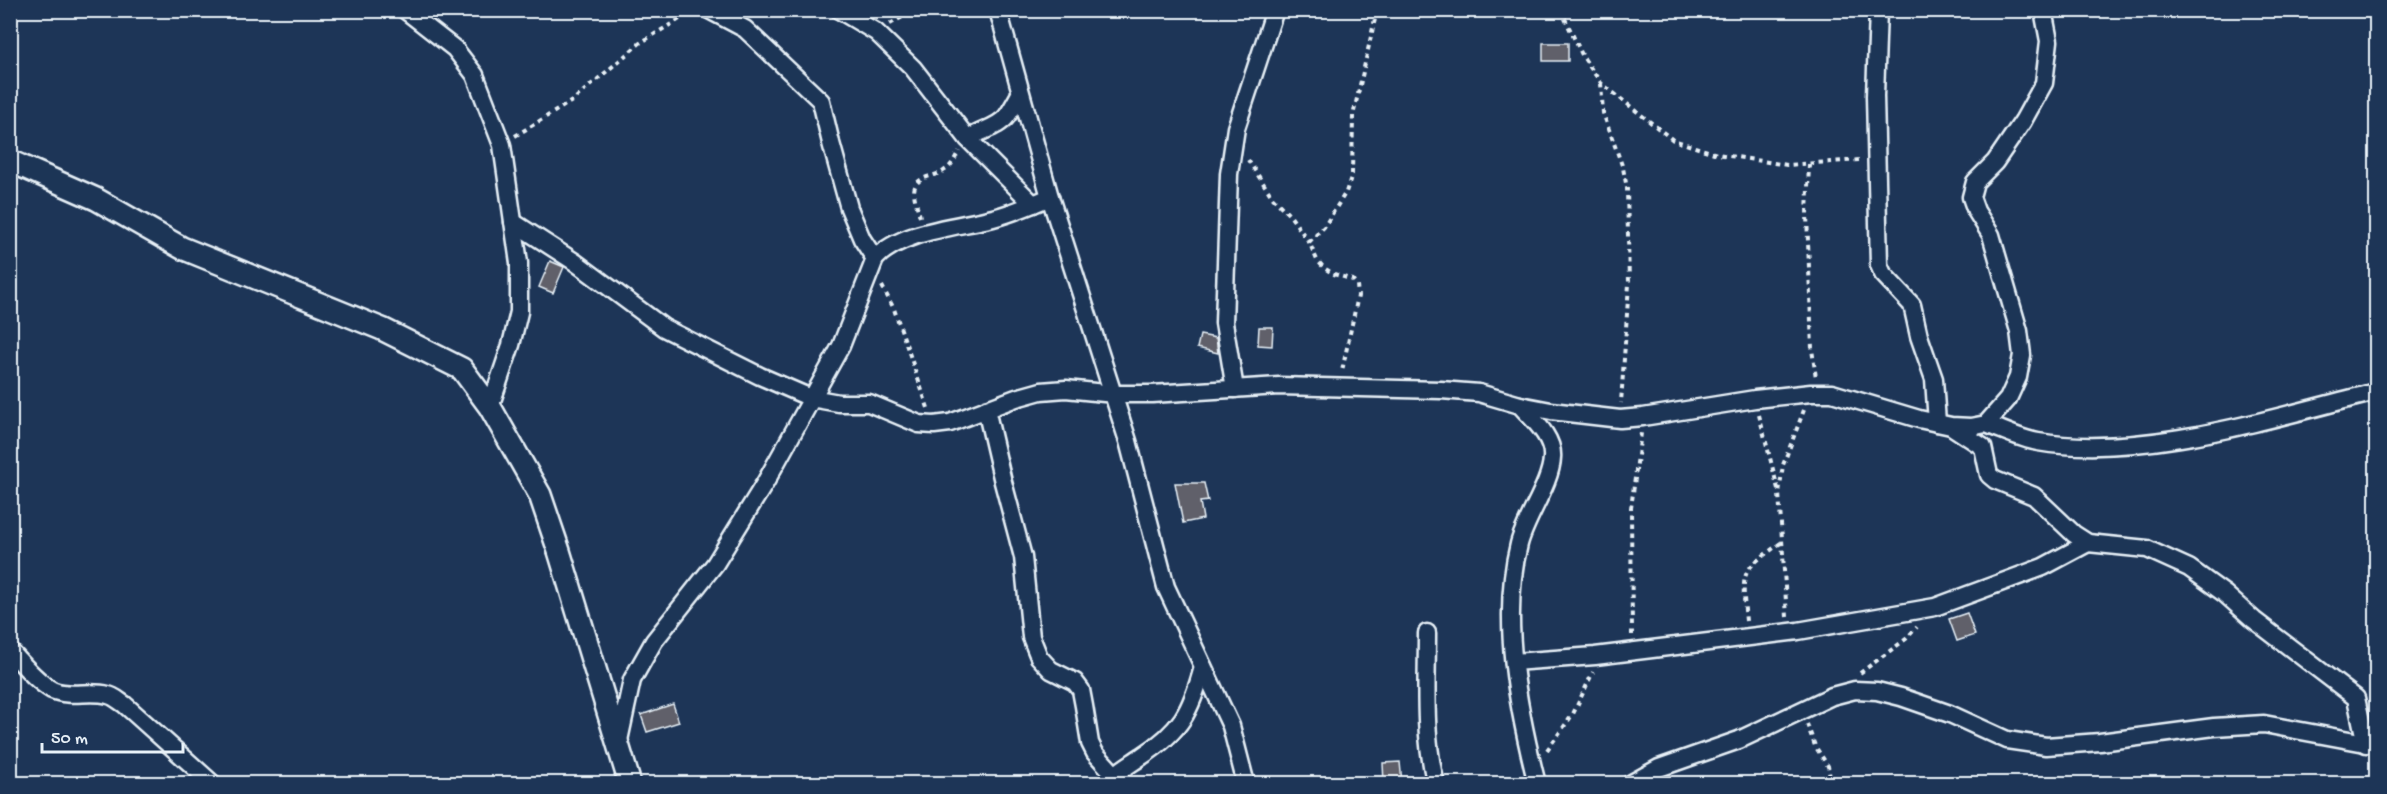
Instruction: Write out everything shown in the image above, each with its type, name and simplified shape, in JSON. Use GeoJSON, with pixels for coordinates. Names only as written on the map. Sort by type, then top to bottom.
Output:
{"type":"FeatureCollection","features":[{"type":"Feature","properties":{"kind":"street"},"geometry":{"type":"LineString","coordinates":[[405,10],[455,49],[475,75],[502,145],[519,263],[519,312],[511,345],[490,407]]}},
{"type":"Feature","properties":{"kind":"street"},"geometry":{"type":"LineString","coordinates":[[713,13],[742,10]]}},
{"type":"Feature","properties":{"kind":"street"},"geometry":{"type":"LineString","coordinates":[[839,10],[876,32],[913,68],[970,141],[1033,204]]}},
{"type":"Feature","properties":{"kind":"street"},"geometry":{"type":"LineString","coordinates":[[998,10],[1050,197],[1094,339],[1114,393],[1166,587],[1231,726],[1246,783]]}},
{"type":"Feature","properties":{"kind":"street"},"geometry":{"type":"LineString","coordinates":[[1235,389],[1224,323],[1229,174],[1236,128],[1275,10]]}},
{"type":"Feature","properties":{"kind":"street"},"geometry":{"type":"LineString","coordinates":[[1630,783],[1659,768],[1739,740],[1832,696],[1855,690],[1877,691],[1901,697],[1941,711],[2007,740],[2046,746],[2100,742],[2214,727],[2264,724],[2372,744],[2356,698],[2278,640],[2225,594],[2189,568],[2147,549],[2088,543],[2074,534],[2034,496],[1995,480],[1989,475],[1983,447],[1944,424],[1934,379],[1919,336],[1912,305],[1883,274],[1879,265],[1875,96],[1878,10]]}},
{"type":"Feature","properties":{"kind":"street"},"geometry":{"type":"LineString","coordinates":[[1986,424],[2008,399],[2018,377],[2022,356],[2019,331],[1991,235],[1976,211],[1971,197],[1975,182],[1995,162],[2023,121],[2044,83],[2049,41],[2043,10]]}},
{"type":"Feature","properties":{"kind":"street"},"geometry":{"type":"LineString","coordinates":[[713,13],[746,29],[821,101],[849,208],[874,263]]}},
{"type":"Feature","properties":{"kind":"street"},"geometry":{"type":"LineString","coordinates":[[970,141],[979,132],[995,126],[1007,117],[1020,94]]}},
{"type":"Feature","properties":{"kind":"street"},"geometry":{"type":"LineString","coordinates":[[10,161],[96,199],[182,248],[382,329],[462,369],[490,407],[540,495],[630,783]]}},
{"type":"Feature","properties":{"kind":"street"},"geometry":{"type":"LineString","coordinates":[[618,747],[632,680],[654,641],[715,564],[765,483],[841,346],[874,263],[883,250],[924,234],[995,218],[1050,197]]}},
{"type":"Feature","properties":{"kind":"street"},"geometry":{"type":"LineString","coordinates":[[513,222],[575,262],[664,328],[760,376],[811,399],[869,404],[919,424],[950,423],[1041,391],[1066,388],[1114,393],[1279,386],[1441,390],[1479,393],[1520,405],[1590,417],[1620,419],[1755,399],[1832,393],[1944,424],[1971,427],[1986,424],[2037,441],[2095,446],[2173,440],[2376,392]]}},
{"type":"Feature","properties":{"kind":"street"},"geometry":{"type":"LineString","coordinates":[[1520,405],[1540,428],[1549,443],[1552,458],[1547,477],[1530,512],[1520,543],[1514,572],[1511,618],[1517,697],[1537,783]]}},
{"type":"Feature","properties":{"kind":"street"},"geometry":{"type":"LineString","coordinates":[[986,409],[1023,557],[1032,636],[1039,657],[1051,670],[1075,682],[1083,698],[1090,743],[1109,778],[1161,744],[1182,721],[1195,699],[1203,667]]}},
{"type":"Feature","properties":{"kind":"street"},"geometry":{"type":"LineString","coordinates":[[1514,662],[1596,656],[1788,632],[1864,621],[1935,607],[2043,567],[2088,543]]}},
{"type":"Feature","properties":{"kind":"street"},"geometry":{"type":"LineString","coordinates":[[1427,633],[1427,712],[1432,769],[1436,783]]}},
{"type":"Feature","properties":{"kind":"street"},"geometry":{"type":"LineString","coordinates":[[10,651],[38,679],[53,690],[69,694],[110,695],[124,704],[213,783]]}},
{"type":"Feature","properties":{"kind":"path"},"geometry":{"type":"LineString","coordinates":[[502,145],[572,101],[640,43],[694,10]]}},
{"type":"Feature","properties":{"kind":"path"},"geometry":{"type":"LineString","coordinates":[[876,32],[915,10]]}},
{"type":"Feature","properties":{"kind":"path"},"geometry":{"type":"LineString","coordinates":[[1308,242],[1324,227],[1346,192],[1352,174],[1353,116],[1377,10]]}},
{"type":"Feature","properties":{"kind":"path"},"geometry":{"type":"LineString","coordinates":[[1561,10],[1583,57],[1601,83],[1673,140],[1717,154],[1787,165],[1876,159]]}},
{"type":"Feature","properties":{"kind":"path"},"geometry":{"type":"LineString","coordinates":[[1601,83],[1603,113],[1623,168],[1627,188],[1629,284],[1620,419]]}},
{"type":"Feature","properties":{"kind":"path"},"geometry":{"type":"LineString","coordinates":[[1236,128],[1245,154],[1256,175],[1308,242],[1324,268],[1353,280],[1357,285],[1358,296],[1338,388]]}},
{"type":"Feature","properties":{"kind":"path"},"geometry":{"type":"LineString","coordinates":[[924,234],[914,191],[915,184],[918,180],[944,172],[970,141]]}},
{"type":"Feature","properties":{"kind":"path"},"geometry":{"type":"LineString","coordinates":[[1788,632],[1779,493],[1783,465],[1814,393],[1806,214],[1809,164]]}},
{"type":"Feature","properties":{"kind":"path"},"geometry":{"type":"LineString","coordinates":[[874,263],[894,309],[934,425]]}},
{"type":"Feature","properties":{"kind":"path"},"geometry":{"type":"LineString","coordinates":[[1755,399],[1779,493]]}},
{"type":"Feature","properties":{"kind":"path"},"geometry":{"type":"LineString","coordinates":[[1632,651],[1631,508],[1643,417]]}},
{"type":"Feature","properties":{"kind":"path"},"geometry":{"type":"LineString","coordinates":[[1748,636],[1744,576],[1750,565],[1782,542]]}},
{"type":"Feature","properties":{"kind":"path"},"geometry":{"type":"LineString","coordinates":[[1832,696],[1906,639],[1935,607]]}},
{"type":"Feature","properties":{"kind":"path"},"geometry":{"type":"LineString","coordinates":[[1533,766],[1573,714],[1593,671],[1596,656]]}},
{"type":"Feature","properties":{"kind":"path"},"geometry":{"type":"LineString","coordinates":[[1802,711],[1815,746],[1828,766],[1831,783]]}},
{"type":"Feature","properties":{"kind":"building"},"geometry":{"type":"Polygon","coordinates":[[[1543,43],[1568,43],[1568,61],[1543,61],[1543,43]]]}},
{"type":"Feature","properties":{"kind":"building"},"geometry":{"type":"Polygon","coordinates":[[[550,261],[564,267],[553,293],[539,287],[550,261]]]}},
{"type":"Feature","properties":{"kind":"building"},"geometry":{"type":"Polygon","coordinates":[[[1259,327],[1273,327],[1272,346],[1258,345],[1259,327]]]}},
{"type":"Feature","properties":{"kind":"building"},"geometry":{"type":"Polygon","coordinates":[[[1200,335],[1216,338],[1218,353],[1197,348],[1200,335]]]}},
{"type":"Feature","properties":{"kind":"building"},"geometry":{"type":"Polygon","coordinates":[[[1175,483],[1204,483],[1208,501],[1200,502],[1203,519],[1183,523],[1175,483]]]}},
{"type":"Feature","properties":{"kind":"building"},"geometry":{"type":"Polygon","coordinates":[[[1967,613],[1975,635],[1957,641],[1949,619],[1967,613]]]}},
{"type":"Feature","properties":{"kind":"building"},"geometry":{"type":"Polygon","coordinates":[[[673,704],[679,722],[647,732],[641,715],[673,704]]]}},
{"type":"Feature","properties":{"kind":"building"},"geometry":{"type":"Polygon","coordinates":[[[1400,762],[1402,783],[1384,783],[1383,763],[1400,762]]]}}]}
